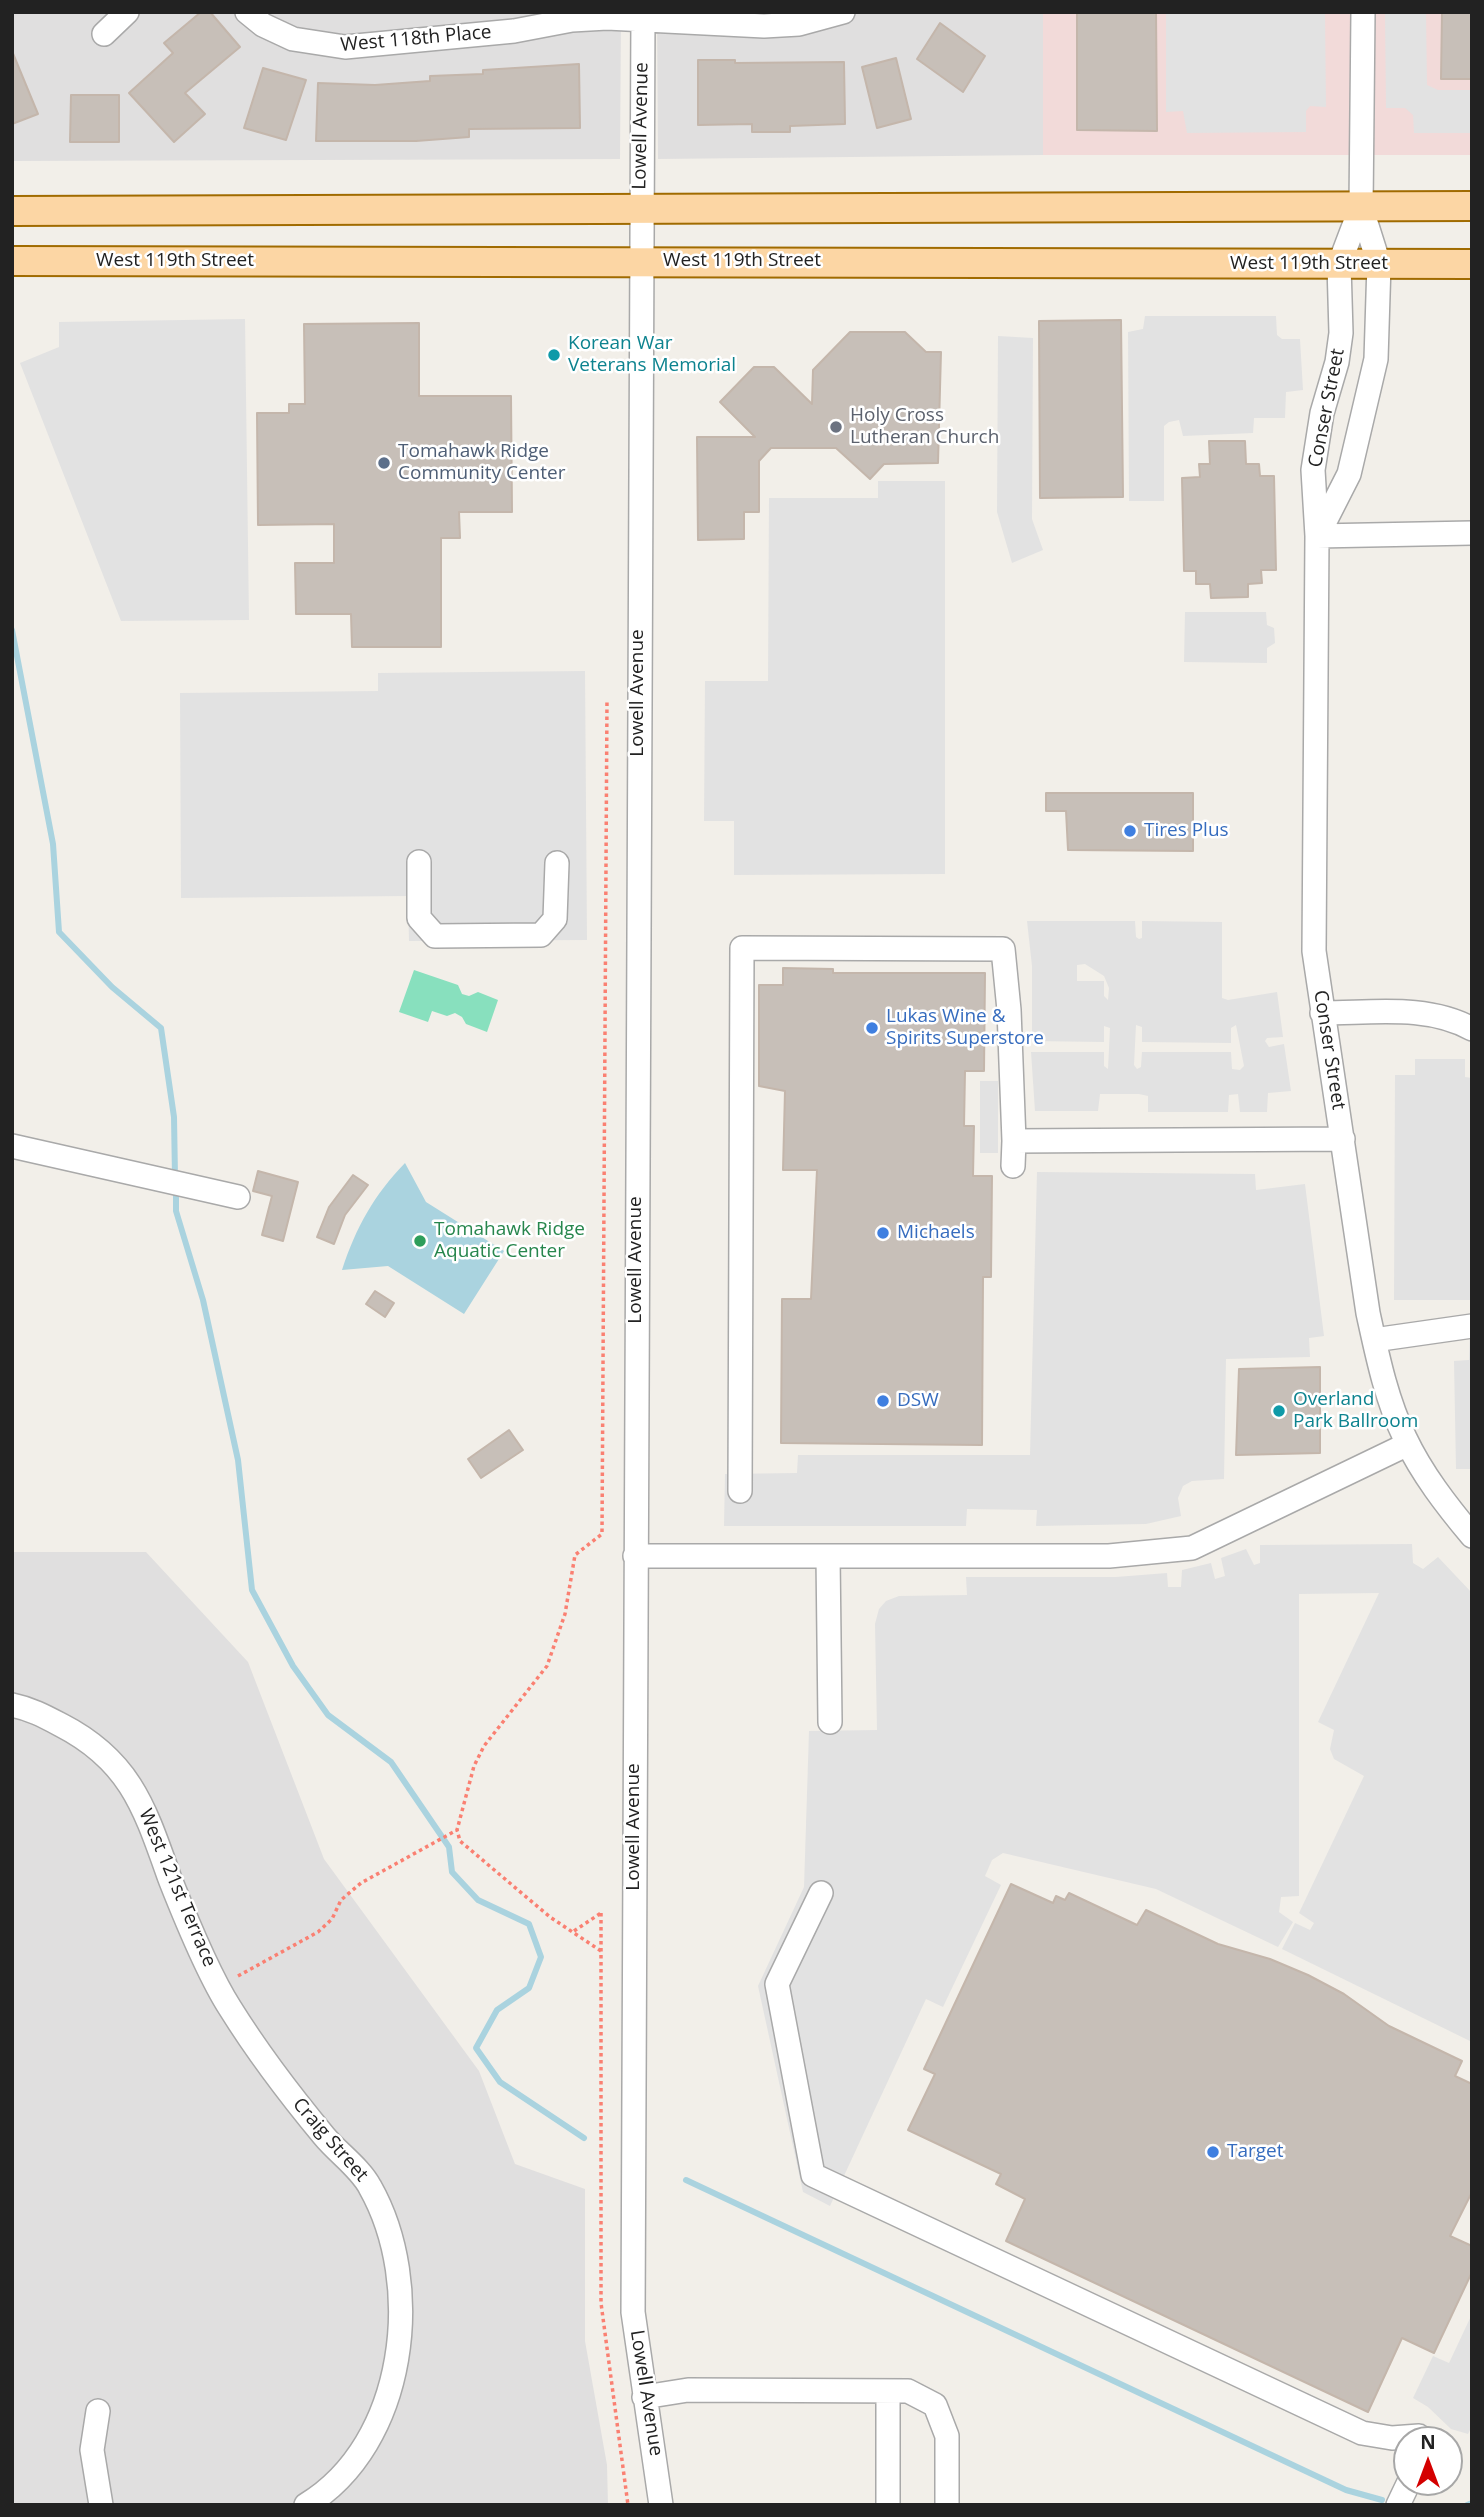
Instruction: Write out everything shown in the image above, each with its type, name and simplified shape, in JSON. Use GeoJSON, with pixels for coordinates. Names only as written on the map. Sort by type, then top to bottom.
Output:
{"type":"FeatureCollection","features":[{"type":"Feature","properties":{"kind":"main road"},"geometry":{"type":"LineString","coordinates":[[12,211],[1472,206]]}},
{"type":"Feature","properties":{"kind":"main road","name":"West 119th Street"},"geometry":{"type":"LineString","coordinates":[[12,261],[640,260],[1472,264]]}},
{"type":"Feature","properties":{"kind":"street"},"geometry":{"type":"LineString","coordinates":[[104,34],[127,12]]}},
{"type":"Feature","properties":{"kind":"street","name":"West 118th Place"},"geometry":{"type":"LineString","coordinates":[[247,12],[263,25],[293,39],[345,47],[514,30],[572,20],[643,16],[764,26],[799,24],[843,12]]}},
{"type":"Feature","properties":{"kind":"street"},"geometry":{"type":"LineString","coordinates":[[1361,207],[1363,12]]}},
{"type":"Feature","properties":{"kind":"street","name":"Lowell Avenue"},"geometry":{"type":"LineString","coordinates":[[643,16],[640,210],[633,2312],[661,2505]]}},
{"type":"Feature","properties":{"kind":"street","name":"Conser Street"},"geometry":{"type":"LineString","coordinates":[[1317,536],[1349,474],[1376,359],[1380,264],[1361,207]]}},
{"type":"Feature","properties":{"kind":"street","name":"Conser Street"},"geometry":{"type":"LineString","coordinates":[[1361,207],[1339,265],[1340,333],[1337,362],[1322,413],[1313,470],[1317,536],[1314,951],[1374,1340],[1390,1400],[1408,1444],[1449,1508],[1472,1536]]}},
{"type":"Feature","properties":{"kind":"street"},"geometry":{"type":"LineString","coordinates":[[1317,536],[1472,533]]}},
{"type":"Feature","properties":{"kind":"street"},"geometry":{"type":"LineString","coordinates":[[419,862],[419,918],[435,936],[541,935],[555,919],[557,863]]}},
{"type":"Feature","properties":{"kind":"street"},"geometry":{"type":"LineString","coordinates":[[740,1491],[742,948],[1003,949],[1011,1037],[1013,1166]]}},
{"type":"Feature","properties":{"kind":"street"},"geometry":{"type":"LineString","coordinates":[[1322,1013],[1414,1013],[1444,1016],[1472,1029]]}},
{"type":"Feature","properties":{"kind":"street"},"geometry":{"type":"LineString","coordinates":[[1014,1141],[1343,1139]]}},
{"type":"Feature","properties":{"kind":"street"},"geometry":{"type":"LineString","coordinates":[[12,1146],[238,1196]]}},
{"type":"Feature","properties":{"kind":"street"},"geometry":{"type":"LineString","coordinates":[[1374,1340],[1472,1326]]}},
{"type":"Feature","properties":{"kind":"street"},"geometry":{"type":"LineString","coordinates":[[635,1556],[1109,1556],[1192,1548],[1309,1494],[1408,1444]]}},
{"type":"Feature","properties":{"kind":"street"},"geometry":{"type":"LineString","coordinates":[[828,1556],[830,1722]]}},
{"type":"Feature","properties":{"kind":"street","name":"West 121st Terrace"},"geometry":{"type":"LineString","coordinates":[[12,1705],[31,1709],[82,1736],[122,1772],[158,1839],[171,1879],[219,1986],[255,2045]]}},
{"type":"Feature","properties":{"kind":"street"},"geometry":{"type":"LineString","coordinates":[[821,1894],[777,1984],[813,2175],[1362,2433],[1393,2438]]}},
{"type":"Feature","properties":{"kind":"street","name":"Craig Street"},"geometry":{"type":"LineString","coordinates":[[255,2045],[326,2139],[369,2184],[391,2236],[397,2262],[398,2338],[394,2373],[383,2409],[366,2443],[341,2477],[306,2505]]}},
{"type":"Feature","properties":{"kind":"street"},"geometry":{"type":"LineString","coordinates":[[645,2397],[688,2390],[908,2391],[935,2405],[947,2436],[947,2505]]}},
{"type":"Feature","properties":{"kind":"street"},"geometry":{"type":"LineString","coordinates":[[888,2391],[888,2505]]}},
{"type":"Feature","properties":{"kind":"street"},"geometry":{"type":"LineString","coordinates":[[98,2410],[92,2450],[102,2505]]}},
{"type":"Feature","properties":{"kind":"path"},"geometry":{"type":"LineString","coordinates":[[601,1951],[551,1917],[460,1842],[457,1830],[474,1766],[484,1746],[547,1666],[565,1614],[575,1555],[603,1534],[607,699]]}},
{"type":"Feature","properties":{"kind":"path"},"geometry":{"type":"LineString","coordinates":[[219,1986],[286,1952],[318,1932],[332,1919],[341,1900],[360,1883],[457,1830]]}},
{"type":"Feature","properties":{"kind":"path"},"geometry":{"type":"LineString","coordinates":[[574,1931],[601,1913],[601,2303],[628,2505]]}},
{"type":"Feature","properties":{"kind":"shaded area"},"geometry":{"type":"Polygon","coordinates":[[[12,12],[621,12],[620,159],[12,161],[12,12]]]}},
{"type":"Feature","properties":{"kind":"shaded area"},"geometry":{"type":"Polygon","coordinates":[[[657,12],[1043,12],[1043,155],[658,159],[657,12]]]}},
{"type":"Feature","properties":{"kind":"shaded area"},"geometry":{"type":"Polygon","coordinates":[[[1043,12],[1472,12],[1472,155],[1043,155],[1043,12]]]}},
{"type":"Feature","properties":{"kind":"shaded area"},"geometry":{"type":"Polygon","coordinates":[[[1166,12],[1325,12],[1326,107],[1310,106],[1306,111],[1306,132],[1187,133],[1183,111],[1166,112],[1166,12]]]}},
{"type":"Feature","properties":{"kind":"shaded area"},"geometry":{"type":"Polygon","coordinates":[[[1385,12],[1426,12],[1427,85],[1438,90],[1472,90],[1472,133],[1414,133],[1413,115],[1405,108],[1386,108],[1385,12]]]}},
{"type":"Feature","properties":{"kind":"shaded area"},"geometry":{"type":"Polygon","coordinates":[[[1145,316],[1276,316],[1277,335],[1282,339],[1300,339],[1303,390],[1286,392],[1285,418],[1254,418],[1253,433],[1183,436],[1179,420],[1164,426],[1164,501],[1129,501],[1128,332],[1143,329],[1145,316]]]}},
{"type":"Feature","properties":{"kind":"shaded area"},"geometry":{"type":"Polygon","coordinates":[[[245,319],[249,620],[121,621],[20,363],[59,347],[59,322],[245,319]]]}},
{"type":"Feature","properties":{"kind":"shaded area"},"geometry":{"type":"Polygon","coordinates":[[[998,336],[1033,338],[1032,519],[1043,550],[1012,563],[997,512],[998,336]]]}},
{"type":"Feature","properties":{"kind":"shaded area"},"geometry":{"type":"Polygon","coordinates":[[[878,481],[945,481],[945,874],[734,875],[734,821],[704,821],[705,681],[768,681],[769,498],[878,498],[878,481]]]}},
{"type":"Feature","properties":{"kind":"shaded area"},"geometry":{"type":"Polygon","coordinates":[[[1185,612],[1266,612],[1267,625],[1274,628],[1275,643],[1267,648],[1267,663],[1184,662],[1185,612]]]}},
{"type":"Feature","properties":{"kind":"shaded area"},"geometry":{"type":"Polygon","coordinates":[[[585,671],[587,940],[409,941],[408,896],[181,898],[180,693],[378,691],[378,673],[585,671]]]}},
{"type":"Feature","properties":{"kind":"shaded area"},"geometry":{"type":"Polygon","coordinates":[[[1027,921],[1135,921],[1136,937],[1139,939],[1142,938],[1142,921],[1222,922],[1222,998],[1228,1000],[1277,992],[1283,1037],[1267,1038],[1265,1041],[1269,1047],[1284,1044],[1291,1091],[1268,1093],[1267,1112],[1240,1112],[1238,1094],[1229,1095],[1228,1112],[1148,1112],[1148,1096],[1139,1094],[1100,1094],[1098,1111],[1035,1111],[1031,1052],[1104,1052],[1104,1066],[1108,1069],[1110,1028],[1104,1026],[1104,1042],[1032,1041],[1032,966],[1027,921]],[[1085,964],[1077,965],[1077,981],[1104,981],[1104,996],[1108,1000],[1109,988],[1104,976],[1085,964]],[[1136,1025],[1134,1065],[1137,1069],[1141,1067],[1142,1052],[1231,1052],[1232,1069],[1240,1070],[1244,1066],[1236,1025],[1231,1028],[1231,1043],[1142,1042],[1142,1027],[1136,1025]]]}},
{"type":"Feature","properties":{"kind":"shaded area"},"geometry":{"type":"Polygon","coordinates":[[[1415,1059],[1465,1059],[1465,1077],[1472,1078],[1472,1469],[1456,1469],[1454,1361],[1469,1360],[1471,1300],[1394,1300],[1395,1075],[1415,1075],[1415,1059]]]}},
{"type":"Feature","properties":{"kind":"shaded area"},"geometry":{"type":"Polygon","coordinates":[[[980,1081],[998,1081],[998,1153],[980,1153],[980,1081]]]}},
{"type":"Feature","properties":{"kind":"shaded area"},"geometry":{"type":"Polygon","coordinates":[[[1037,1172],[1255,1174],[1256,1190],[1305,1184],[1324,1336],[1309,1338],[1310,1357],[1226,1359],[1224,1479],[1192,1481],[1183,1486],[1178,1498],[1181,1516],[1146,1524],[1036,1526],[1037,1510],[967,1509],[966,1526],[724,1526],[725,1474],[797,1473],[798,1455],[1030,1455],[1037,1172]]]}},
{"type":"Feature","properties":{"kind":"shaded area"},"geometry":{"type":"Polygon","coordinates":[[[1412,1544],[1413,1563],[1423,1569],[1438,1557],[1472,1593],[1472,2042],[1282,1949],[1295,1923],[1310,1930],[1314,1923],[1299,1913],[1364,1776],[1334,1759],[1330,1749],[1334,1730],[1318,1722],[1379,1593],[1299,1594],[1299,1896],[1281,1897],[1279,1912],[1293,1922],[1278,1947],[1156,1889],[1003,1853],[992,1860],[985,1876],[1001,1885],[943,2007],[926,1999],[830,2206],[803,2192],[758,1986],[804,1887],[809,1731],[877,1730],[875,1624],[879,1609],[886,1601],[899,1596],[967,1595],[966,1577],[1116,1577],[1167,1573],[1168,1587],[1181,1587],[1182,1570],[1211,1563],[1215,1579],[1225,1576],[1221,1558],[1246,1549],[1254,1565],[1260,1563],[1260,1545],[1412,1544]]]}},
{"type":"Feature","properties":{"kind":"shaded area"},"geometry":{"type":"Polygon","coordinates":[[[12,1552],[146,1552],[248,1662],[324,1859],[479,2071],[515,2164],[585,2189],[585,2341],[607,2465],[608,2505],[12,2505],[12,1552]]]}},
{"type":"Feature","properties":{"kind":"shaded area"},"geometry":{"type":"Polygon","coordinates":[[[1472,2314],[1472,2426],[1468,2434],[1463,2433],[1463,2426],[1448,2426],[1428,2407],[1413,2398],[1433,2356],[1449,2363],[1472,2314]]]}},
{"type":"Feature","properties":{"kind":"green space"},"geometry":{"type":"Polygon","coordinates":[[[414,970],[458,985],[462,994],[469,996],[478,992],[498,1000],[487,1032],[466,1024],[462,1017],[455,1013],[447,1016],[432,1011],[428,1022],[399,1012],[414,970]]]}},
{"type":"Feature","properties":{"kind":"water","name":"Tomahawk Ridge Aquatic Center"},"geometry":{"type":"Polygon","coordinates":[[[405,1163],[426,1202],[504,1251],[464,1314],[388,1266],[342,1270],[367,1212],[405,1163]]]}},
{"type":"Feature","properties":{"kind":"building"},"geometry":{"type":"Polygon","coordinates":[[[201,12],[210,12],[240,47],[185,93],[205,114],[174,142],[129,93],[173,53],[164,43],[201,12]]]}},
{"type":"Feature","properties":{"kind":"building"},"geometry":{"type":"Polygon","coordinates":[[[1077,12],[1156,12],[1157,131],[1077,130],[1077,12]]]}},
{"type":"Feature","properties":{"kind":"building"},"geometry":{"type":"Polygon","coordinates":[[[1442,12],[1472,12],[1472,79],[1441,79],[1442,12]]]}},
{"type":"Feature","properties":{"kind":"building"},"geometry":{"type":"Polygon","coordinates":[[[940,23],[985,56],[963,92],[917,59],[940,23]]]}},
{"type":"Feature","properties":{"kind":"building"},"geometry":{"type":"Polygon","coordinates":[[[12,51],[38,114],[12,124],[12,51]]]}},
{"type":"Feature","properties":{"kind":"building"},"geometry":{"type":"Polygon","coordinates":[[[896,58],[911,119],[877,128],[862,67],[896,58]]]}},
{"type":"Feature","properties":{"kind":"building"},"geometry":{"type":"Polygon","coordinates":[[[698,60],[735,60],[735,63],[844,62],[845,124],[790,126],[790,132],[752,132],[752,124],[698,125],[698,60]]]}},
{"type":"Feature","properties":{"kind":"building"},"geometry":{"type":"Polygon","coordinates":[[[579,64],[580,128],[469,129],[469,137],[416,141],[316,141],[318,83],[375,85],[430,81],[430,76],[483,74],[483,70],[579,64]]]}},
{"type":"Feature","properties":{"kind":"building"},"geometry":{"type":"Polygon","coordinates":[[[263,68],[306,80],[286,140],[244,128],[263,68]]]}},
{"type":"Feature","properties":{"kind":"building"},"geometry":{"type":"Polygon","coordinates":[[[71,95],[119,95],[119,142],[70,142],[71,95]]]}},
{"type":"Feature","properties":{"kind":"building"},"geometry":{"type":"Polygon","coordinates":[[[1121,320],[1123,497],[1040,498],[1039,321],[1121,320]]]}},
{"type":"Feature","properties":{"kind":"building","name":"Tomahawk Ridge Community Center"},"geometry":{"type":"Polygon","coordinates":[[[419,323],[419,396],[511,396],[512,512],[459,512],[460,538],[441,538],[441,647],[352,647],[351,614],[296,614],[295,563],[334,563],[334,524],[258,525],[257,413],[289,413],[289,404],[305,404],[304,324],[419,323]]]}},
{"type":"Feature","properties":{"kind":"building","name":"Holy Cross Lutheran Church"},"geometry":{"type":"Polygon","coordinates":[[[850,332],[905,332],[926,352],[941,352],[938,463],[884,464],[870,479],[836,448],[771,448],[759,461],[759,512],[744,512],[744,539],[698,540],[697,437],[755,437],[720,402],[754,367],[774,367],[812,404],[813,370],[850,332]]]}},
{"type":"Feature","properties":{"kind":"building"},"geometry":{"type":"Polygon","coordinates":[[[1209,441],[1245,441],[1246,464],[1259,464],[1260,476],[1274,476],[1276,570],[1261,570],[1262,583],[1248,584],[1248,597],[1211,598],[1210,584],[1196,584],[1196,571],[1184,571],[1182,478],[1200,477],[1199,464],[1210,464],[1209,441]]]}},
{"type":"Feature","properties":{"kind":"building","name":"Tires Plus"},"geometry":{"type":"Polygon","coordinates":[[[1046,793],[1193,793],[1193,851],[1068,850],[1066,811],[1046,811],[1046,793]]]}},
{"type":"Feature","properties":{"kind":"building"},"geometry":{"type":"Polygon","coordinates":[[[783,968],[833,969],[833,973],[985,973],[984,1071],[965,1071],[964,1126],[974,1126],[973,1176],[992,1176],[991,1277],[983,1277],[982,1445],[781,1443],[782,1299],[811,1299],[817,1170],[783,1170],[785,1091],[759,1086],[759,985],[783,985],[783,968]]]}},
{"type":"Feature","properties":{"kind":"building"},"geometry":{"type":"Polygon","coordinates":[[[258,1171],[298,1182],[283,1241],[262,1235],[272,1196],[253,1191],[258,1171]]]}},
{"type":"Feature","properties":{"kind":"building"},"geometry":{"type":"Polygon","coordinates":[[[353,1175],[368,1185],[345,1215],[334,1244],[317,1237],[329,1207],[353,1175]]]}},
{"type":"Feature","properties":{"kind":"building"},"geometry":{"type":"Polygon","coordinates":[[[375,1291],[394,1303],[385,1317],[366,1304],[375,1291]]]}},
{"type":"Feature","properties":{"kind":"building","name":"Overland Park Ballroom"},"geometry":{"type":"Polygon","coordinates":[[[1320,1367],[1320,1453],[1236,1455],[1239,1369],[1320,1367]]]}},
{"type":"Feature","properties":{"kind":"building"},"geometry":{"type":"Polygon","coordinates":[[[509,1430],[523,1450],[481,1478],[468,1459],[509,1430]]]}},
{"type":"Feature","properties":{"kind":"building","name":"Target"},"geometry":{"type":"Polygon","coordinates":[[[1011,1884],[1053,1903],[1056,1896],[1065,1900],[1069,1893],[1137,1925],[1146,1910],[1218,1944],[1270,1959],[1308,1975],[1344,1994],[1389,2026],[1462,2061],[1455,2076],[1472,2084],[1472,2192],[1450,2236],[1472,2246],[1472,2272],[1434,2353],[1402,2338],[1368,2412],[1006,2241],[1025,2199],[996,2184],[1001,2174],[908,2130],[935,2074],[924,2069],[1011,1884]]]}},
{"type":"Feature","properties":{"kind":"waterway"},"geometry":{"type":"LineString","coordinates":[[12,630],[53,844],[59,932],[112,987],[161,1028],[174,1117],[175,1177]]}},
{"type":"Feature","properties":{"kind":"waterway"},"geometry":{"type":"LineString","coordinates":[[176,1188],[176,1211],[203,1300],[238,1460],[252,1590],[293,1666],[328,1715],[391,1762],[449,1847],[452,1872],[478,1900],[529,1924],[541,1957],[529,1988],[497,2010],[476,2048],[500,2082],[584,2138]]}},
{"type":"Feature","properties":{"kind":"waterway"},"geometry":{"type":"LineString","coordinates":[[686,2180],[1346,2490],[1382,2500]]}},
{"type":"Feature","properties":{"kind":"waterway"},"geometry":{"type":"LineString","coordinates":[[1467,2505],[1472,2503]]}},
{"type":"Feature","properties":{"kind":"place","name":"Korean War Veterans Memorial"},"geometry":{"type":"Point","coordinates":[554,355]}},
{"type":"Feature","properties":{"kind":"place","name":"Holy Cross Lutheran Church"},"geometry":{"type":"Point","coordinates":[836,427]}},
{"type":"Feature","properties":{"kind":"place","name":"Tomahawk Ridge Community Center"},"geometry":{"type":"Point","coordinates":[384,463]}},
{"type":"Feature","properties":{"kind":"place","name":"Tires Plus"},"geometry":{"type":"Point","coordinates":[1130,831]}},
{"type":"Feature","properties":{"kind":"place","name":"Lukas Wine & Spirits Superstore"},"geometry":{"type":"Point","coordinates":[872,1028]}},
{"type":"Feature","properties":{"kind":"place","name":"Michaels"},"geometry":{"type":"Point","coordinates":[883,1233]}},
{"type":"Feature","properties":{"kind":"place","name":"Tomahawk Ridge Aquatic Center"},"geometry":{"type":"Point","coordinates":[420,1241]}},
{"type":"Feature","properties":{"kind":"place","name":"DSW"},"geometry":{"type":"Point","coordinates":[883,1401]}},
{"type":"Feature","properties":{"kind":"place","name":"Overland Park Ballroom"},"geometry":{"type":"Point","coordinates":[1279,1411]}},
{"type":"Feature","properties":{"kind":"place","name":"Target"},"geometry":{"type":"Point","coordinates":[1213,2152]}}]}
